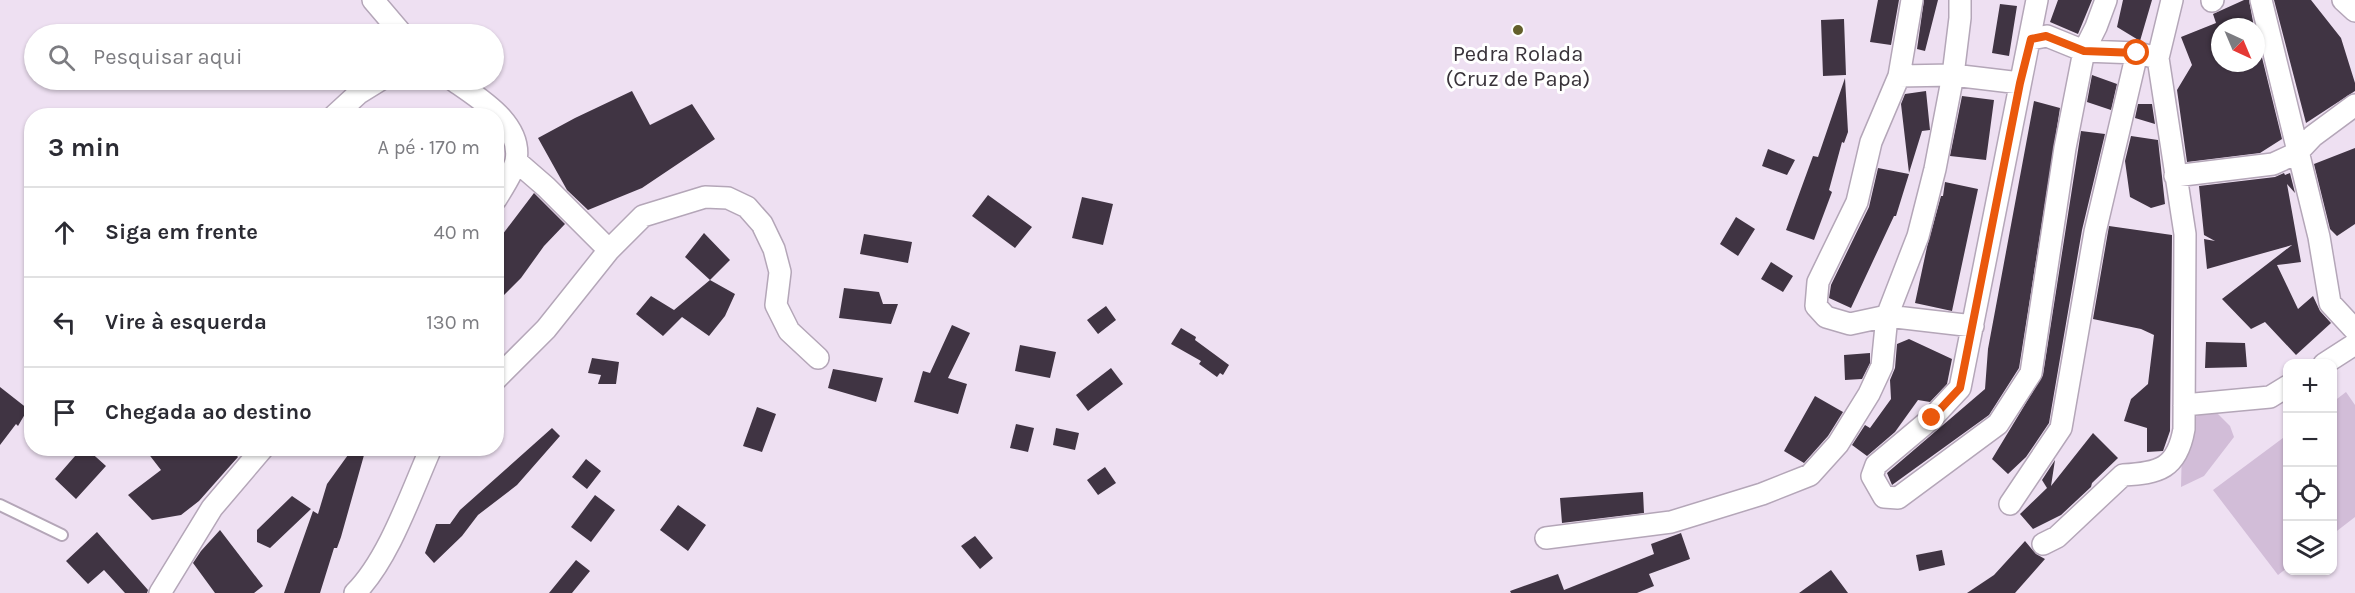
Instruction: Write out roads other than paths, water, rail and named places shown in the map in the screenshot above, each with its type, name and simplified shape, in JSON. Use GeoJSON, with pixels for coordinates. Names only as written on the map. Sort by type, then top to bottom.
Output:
{"type":"FeatureCollection","features":[{"type":"Feature","properties":{"kind":"street"},"geometry":{"type":"LineString","coordinates":[[373,0],[393,24]]}},
{"type":"Feature","properties":{"kind":"street"},"geometry":{"type":"LineString","coordinates":[[1912,0],[1899,76],[1871,142],[1857,202],[1818,282],[1816,306],[1826,317],[1850,324],[1887,316],[1972,327]]}},
{"type":"Feature","properties":{"kind":"street"},"geometry":{"type":"LineString","coordinates":[[1546,538],[1671,522],[1762,494],[1810,475],[1838,444],[1869,394],[1882,366],[1887,316],[1918,236],[1935,169],[1953,75],[1960,0]]}},
{"type":"Feature","properties":{"kind":"street"},"geometry":{"type":"LineString","coordinates":[[2037,0],[1960,388],[1932,418],[1876,465],[1872,476],[1884,497],[1898,498],[1998,424],[2031,373],[2065,148],[2084,51],[2106,0]]}},
{"type":"Feature","properties":{"kind":"street"},"geometry":{"type":"LineString","coordinates":[[2010,504],[2061,428],[2095,232],[2147,56],[2172,0]]}},
{"type":"Feature","properties":{"kind":"street"},"geometry":{"type":"LineString","coordinates":[[2260,0],[2319,237],[2330,303],[2355,330]]}},
{"type":"Feature","properties":{"kind":"street"},"geometry":{"type":"LineString","coordinates":[[2343,0],[2355,11]]}},
{"type":"Feature","properties":{"kind":"street"},"geometry":{"type":"LineString","coordinates":[[2031,39],[2046,36],[2084,51],[2147,56]]}},
{"type":"Feature","properties":{"kind":"street"},"geometry":{"type":"LineString","coordinates":[[2043,544],[2057,537],[2123,476],[2151,474],[2173,460],[2181,444],[2184,405],[2185,234],[2175,176],[2147,56]]}},
{"type":"Feature","properties":{"kind":"street"},"geometry":{"type":"LineString","coordinates":[[1899,76],[1953,75],[2020,83]]}},
{"type":"Feature","properties":{"kind":"street"},"geometry":{"type":"LineString","coordinates":[[341,108],[363,90]]}},
{"type":"Feature","properties":{"kind":"street"},"geometry":{"type":"LineString","coordinates":[[467,90],[492,108]]}},
{"type":"Feature","properties":{"kind":"street"},"geometry":{"type":"LineString","coordinates":[[2175,176],[2273,164],[2297,153],[2313,136],[2355,105]]}},
{"type":"Feature","properties":{"kind":"street"},"geometry":{"type":"LineString","coordinates":[[504,121],[511,130],[516,161],[504,184]]}},
{"type":"Feature","properties":{"kind":"street"},"geometry":{"type":"LineString","coordinates":[[516,161],[546,187],[609,250]]}},
{"type":"Feature","properties":{"kind":"street"},"geometry":{"type":"LineString","coordinates":[[504,371],[546,328],[609,250],[643,216],[705,197],[728,198],[747,207],[762,224],[774,249],[780,272],[776,305],[789,331],[818,358]]}},
{"type":"Feature","properties":{"kind":"street"},"geometry":{"type":"LineString","coordinates":[[2331,359],[2355,344]]}},
{"type":"Feature","properties":{"kind":"street"},"geometry":{"type":"LineString","coordinates":[[2184,405],[2270,397],[2283,389]]}},
{"type":"Feature","properties":{"kind":"street"},"geometry":{"type":"LineString","coordinates":[[160,593],[212,508],[256,456]]}},
{"type":"Feature","properties":{"kind":"street"},"geometry":{"type":"LineString","coordinates":[[355,593],[368,580],[399,522],[428,456]]}},
{"type":"Feature","properties":{"kind":"lane"},"geometry":{"type":"LineString","coordinates":[[0,505],[62,535]]}},
{"type":"Feature","properties":{"kind":"place","name":"Pedra Rolada (Cruz de Papa)"},"geometry":{"type":"Point","coordinates":[1518,30]}}]}
